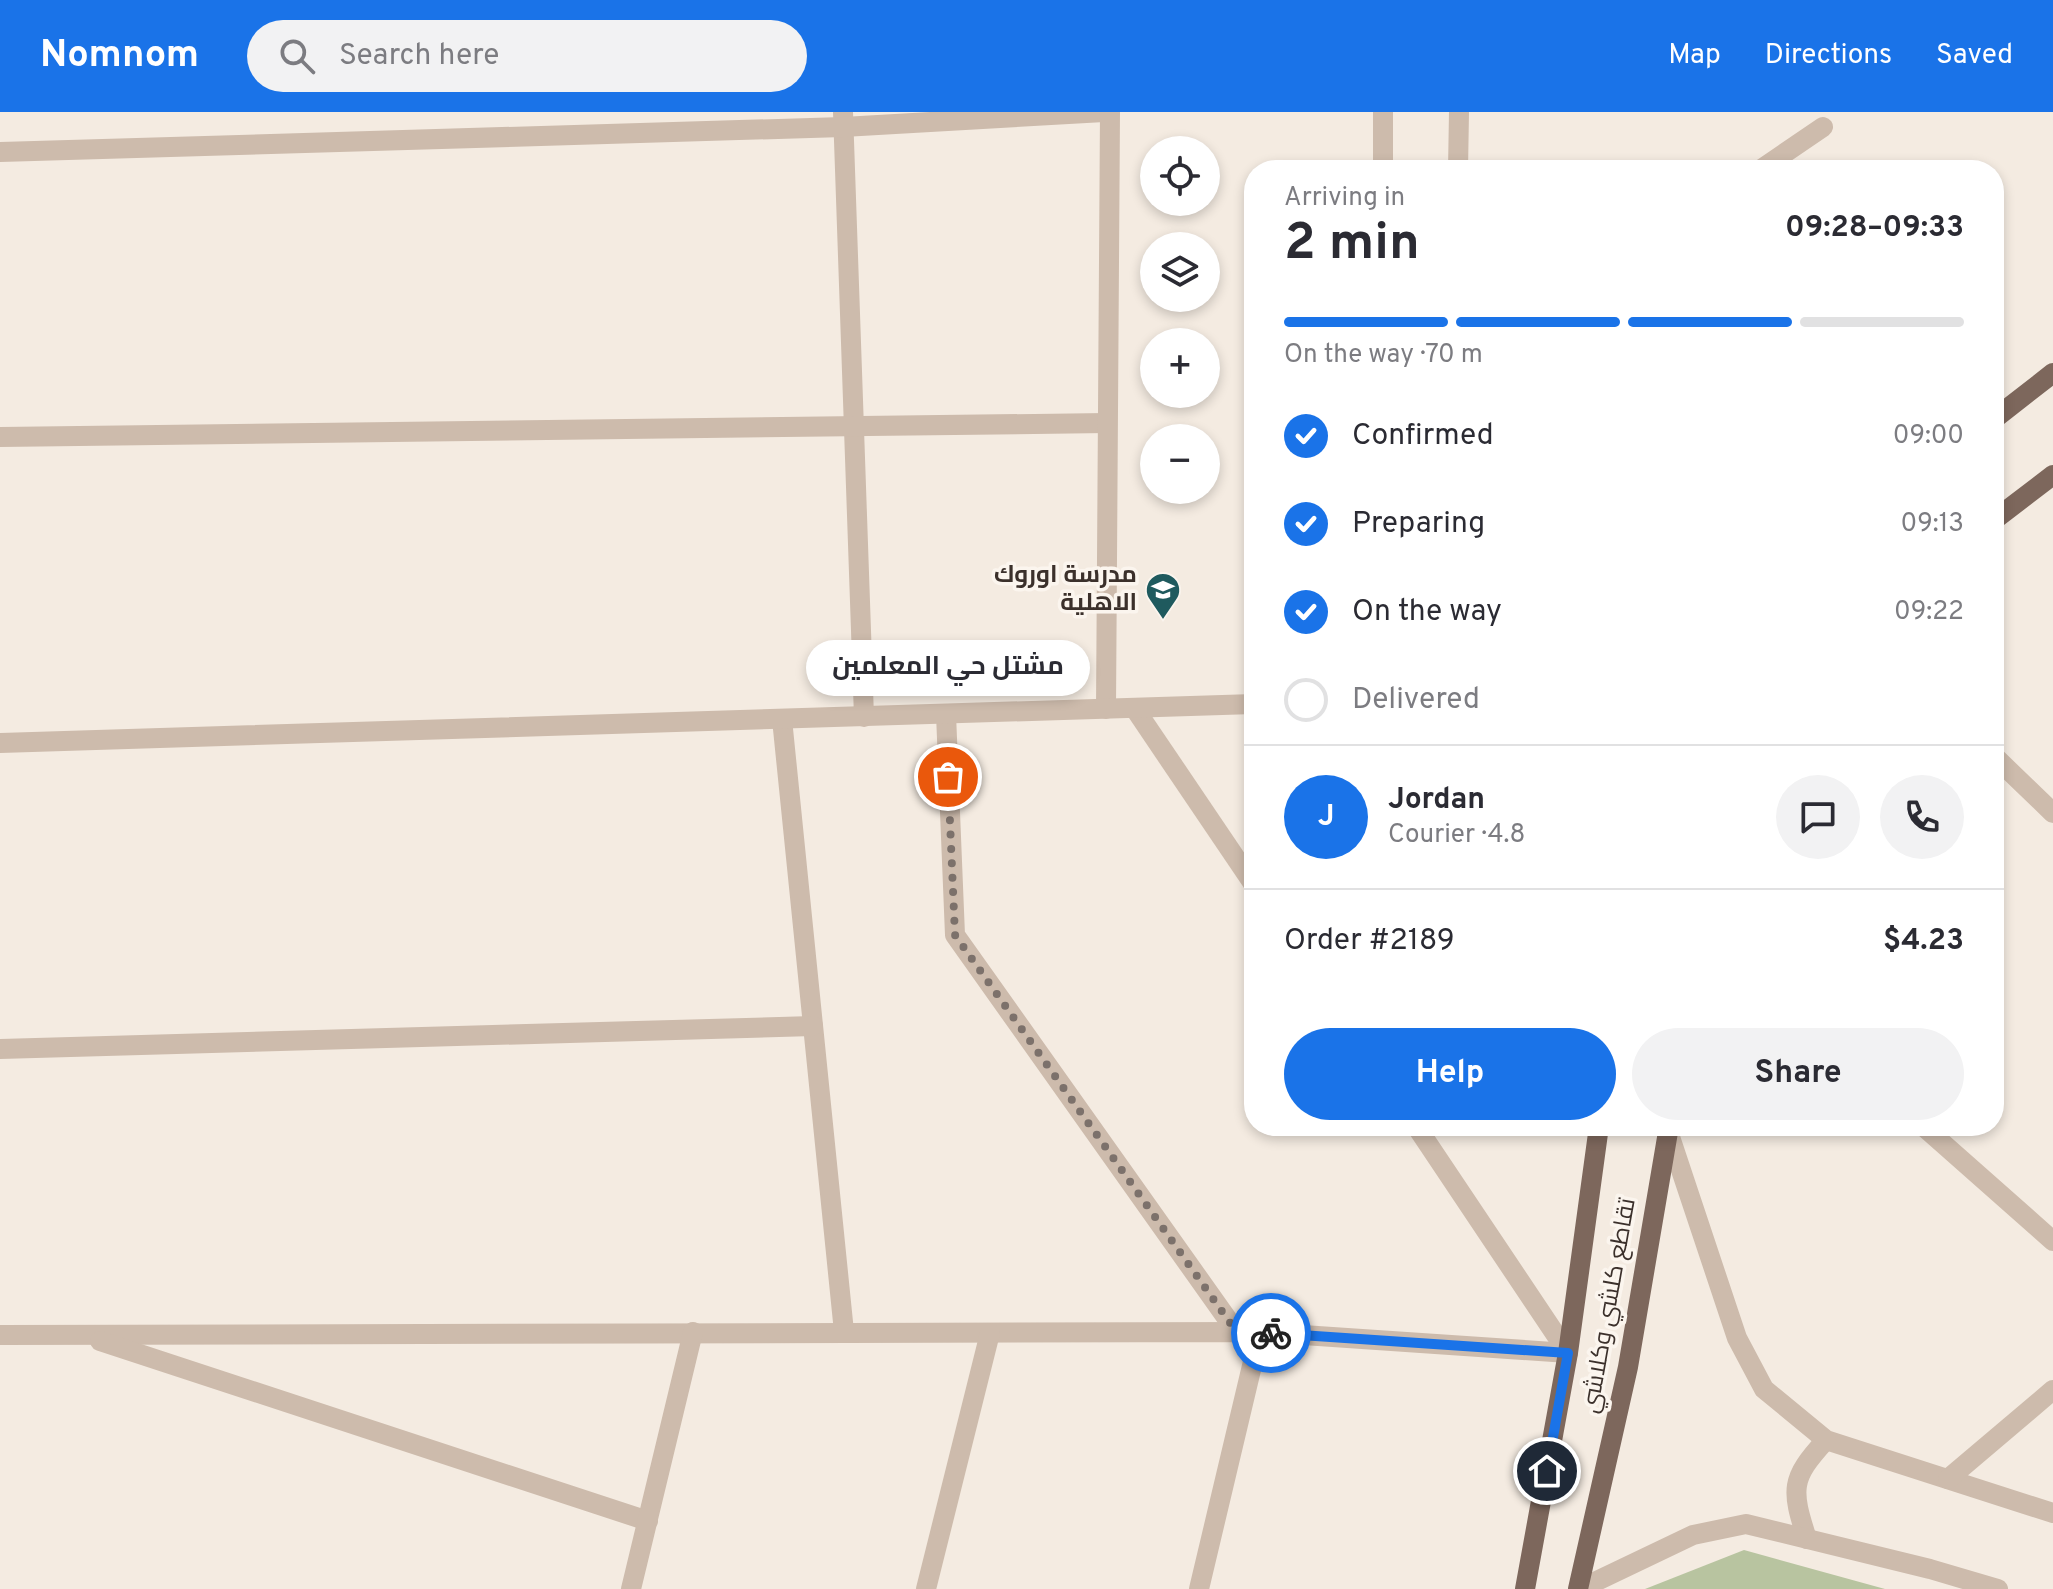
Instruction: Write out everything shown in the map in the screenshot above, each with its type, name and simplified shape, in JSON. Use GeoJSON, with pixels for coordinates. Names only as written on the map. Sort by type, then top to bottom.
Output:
{"type":"FeatureCollection","features":[{"type":"Feature","properties":{"kind":"main road"},"geometry":{"type":"LineString","coordinates":[[2004,411],[2053,373]]}},
{"type":"Feature","properties":{"kind":"main road"},"geometry":{"type":"LineString","coordinates":[[2004,512],[2053,475]]}},
{"type":"Feature","properties":{"kind":"main road"},"geometry":{"type":"LineString","coordinates":[[1525,1589],[1568,1353],[1598,1136]]}},
{"type":"Feature","properties":{"kind":"main road","name":"تقاطع كلشي وكلاشي"},"geometry":{"type":"LineString","coordinates":[[1579,1589],[1628,1367],[1667,1136]]}},
{"type":"Feature","properties":{"kind":"street"},"geometry":{"type":"LineString","coordinates":[[0,152],[843,119],[1107,112],[1106,709]]}},
{"type":"Feature","properties":{"kind":"street"},"geometry":{"type":"LineString","coordinates":[[1383,112],[1383,160]]}},
{"type":"Feature","properties":{"kind":"street"},"geometry":{"type":"LineString","coordinates":[[1458,160],[1459,112]]}},
{"type":"Feature","properties":{"kind":"street"},"geometry":{"type":"LineString","coordinates":[[843,119],[864,717]]}},
{"type":"Feature","properties":{"kind":"street"},"geometry":{"type":"LineString","coordinates":[[1775,160],[1823,127]]}},
{"type":"Feature","properties":{"kind":"street"},"geometry":{"type":"LineString","coordinates":[[0,437],[1107,423]]}},
{"type":"Feature","properties":{"kind":"street"},"geometry":{"type":"LineString","coordinates":[[0,743],[1244,704]]}},
{"type":"Feature","properties":{"kind":"street"},"geometry":{"type":"LineString","coordinates":[[1135,709],[1244,870]]}},
{"type":"Feature","properties":{"kind":"street"},"geometry":{"type":"LineString","coordinates":[[946,714],[955,935],[1238,1334]]}},
{"type":"Feature","properties":{"kind":"street"},"geometry":{"type":"LineString","coordinates":[[782,719],[844,1332]]}},
{"type":"Feature","properties":{"kind":"street"},"geometry":{"type":"LineString","coordinates":[[2004,766],[2053,813]]}},
{"type":"Feature","properties":{"kind":"street"},"geometry":{"type":"LineString","coordinates":[[0,1049],[813,1026]]}},
{"type":"Feature","properties":{"kind":"street"},"geometry":{"type":"LineString","coordinates":[[1423,1136],[1568,1353]]}},
{"type":"Feature","properties":{"kind":"street"},"geometry":{"type":"LineString","coordinates":[[1671,1136],[1737,1338],[1764,1389],[1826,1440],[2053,1513]]}},
{"type":"Feature","properties":{"kind":"street"},"geometry":{"type":"LineString","coordinates":[[1934,1136],[2053,1241]]}},
{"type":"Feature","properties":{"kind":"street"},"geometry":{"type":"LineString","coordinates":[[631,1589],[693,1332]]}},
{"type":"Feature","properties":{"kind":"street"},"geometry":{"type":"LineString","coordinates":[[1199,1589],[1260,1332]]}},
{"type":"Feature","properties":{"kind":"street"},"geometry":{"type":"LineString","coordinates":[[0,1335],[1260,1332],[1568,1353]]}},
{"type":"Feature","properties":{"kind":"street"},"geometry":{"type":"LineString","coordinates":[[926,1589],[990,1333]]}},
{"type":"Feature","properties":{"kind":"street"},"geometry":{"type":"LineString","coordinates":[[84,1336],[648,1521]]}},
{"type":"Feature","properties":{"kind":"street"},"geometry":{"type":"LineString","coordinates":[[1948,1479],[2053,1390]]}},
{"type":"Feature","properties":{"kind":"street"},"geometry":{"type":"LineString","coordinates":[[1807,1539],[1797,1507],[1796,1481],[1804,1463],[1826,1440]]}},
{"type":"Feature","properties":{"kind":"street"},"geometry":{"type":"LineString","coordinates":[[1579,1589],[1693,1535],[1746,1524],[1998,1589]]}},
{"type":"Feature","properties":{"kind":"green space"},"geometry":{"type":"Polygon","coordinates":[[[1744,1550],[1885,1589],[1645,1589],[1744,1550]]]}},
{"type":"Feature","properties":{"kind":"way so far"},"geometry":{"type":"LineString","coordinates":[[948,777],[955,935],[1238,1334],[1271,1333]]}},
{"type":"Feature","properties":{"kind":"place","name":"مدرسة اوروك الاهلية"},"geometry":{"type":"Point","coordinates":[1163,621]}},
{"type":"Feature","properties":{"kind":"place","name":"مشتل حي المعلمين"},"geometry":{"type":"Point","coordinates":[948,777]}},
{"type":"Feature","properties":{"kind":"route"},"geometry":{"type":"LineString","coordinates":[[1271,1333],[1568,1353],[1547,1471]]}}]}
